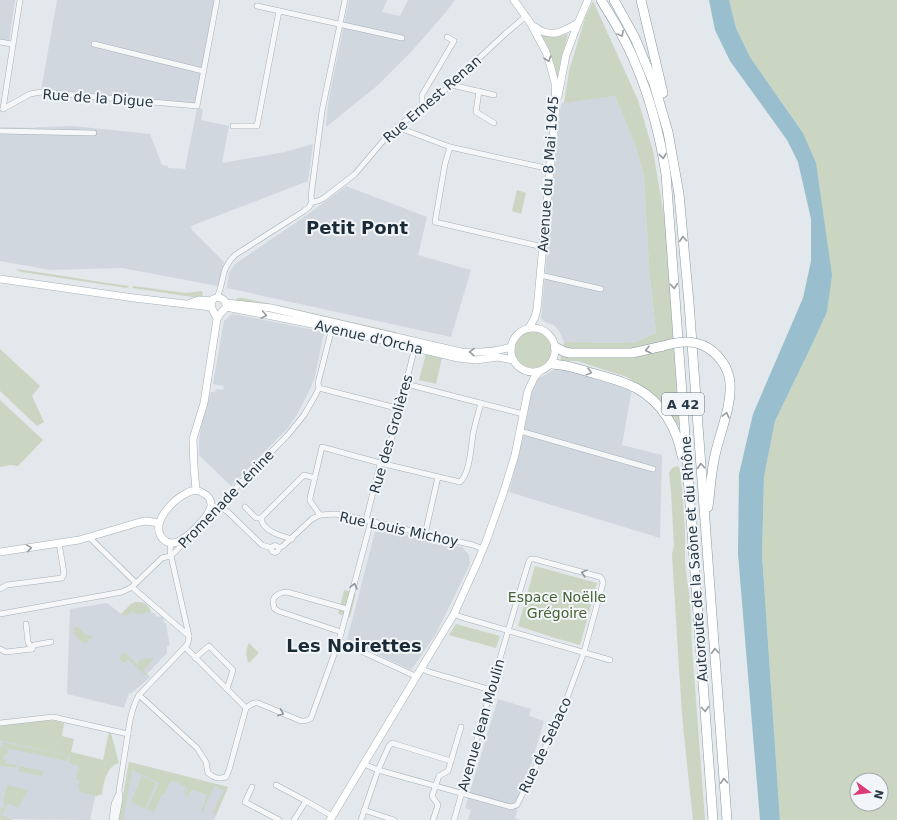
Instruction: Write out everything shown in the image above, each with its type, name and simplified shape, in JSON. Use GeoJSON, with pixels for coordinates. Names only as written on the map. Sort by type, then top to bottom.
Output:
{"type":"FeatureCollection","features":[{"type":"Feature","properties":{"kind":"highway","name":"Autoroute de la Saône et du Rhône"},"geometry":{"type":"LineString","coordinates":[[601,0],[619,31],[645,87],[653,113],[662,153],[668,196],[713,820]]}},
{"type":"Feature","properties":{"kind":"highway","name":"Autoroute de la Saône et du Rhône"},"geometry":{"type":"LineString","coordinates":[[614,0],[632,32],[654,84],[664,116],[676,171],[689,303],[727,820]]}},
{"type":"Feature","properties":{"kind":"highway"},"geometry":{"type":"LineString","coordinates":[[641,0],[664,99],[664,116]]}},
{"type":"Feature","properties":{"kind":"highway"},"geometry":{"type":"LineString","coordinates":[[555,347],[570,353],[632,353],[685,342],[696,343],[708,347],[720,357],[729,376],[731,386],[729,401],[714,459],[709,506],[705,522]]}},
{"type":"Feature","properties":{"kind":"highway"},"geometry":{"type":"LineString","coordinates":[[550,364],[565,365],[596,374],[627,384],[644,392],[655,402],[670,422],[676,434],[682,459],[688,472]]}},
{"type":"Feature","properties":{"kind":"main road","name":"Avenue du 8 Mai 1945"},"geometry":{"type":"LineString","coordinates":[[514,0],[531,24],[546,52],[554,83],[556,106],[537,309],[530,328]]}},
{"type":"Feature","properties":{"kind":"main road"},"geometry":{"type":"LineString","coordinates":[[556,106],[566,55],[588,0]]}},
{"type":"Feature","properties":{"kind":"main road"},"geometry":{"type":"LineString","coordinates":[[531,24],[541,31],[550,34],[565,30],[578,23]]}},
{"type":"Feature","properties":{"kind":"main road","name":"Avenue d'Orcha"},"geometry":{"type":"LineString","coordinates":[[0,279],[187,304],[199,300],[332,328],[458,358],[476,360],[498,358],[513,360]]}},
{"type":"Feature","properties":{"kind":"main road"},"geometry":{"type":"LineString","coordinates":[[196,490],[193,439],[204,403],[219,305]]}},
{"type":"Feature","properties":{"kind":"main road","name":"Avenue d'Orcha"},"geometry":{"type":"LineString","coordinates":[[219,305],[271,308],[461,352],[476,353],[511,347]]}},
{"type":"Feature","properties":{"kind":"main road","name":"Avenue du 8 Mai 1945"},"geometry":{"type":"LineString","coordinates":[[537,309],[539,323],[543,330]]}},
{"type":"Feature","properties":{"kind":"main road"},"geometry":{"type":"LineString","coordinates":[[530,328],[543,330],[551,337],[555,347],[555,355],[550,364],[539,372],[531,373],[516,366],[510,351],[514,338],[518,333],[530,328]]}},
{"type":"Feature","properties":{"kind":"main road"},"geometry":{"type":"LineString","coordinates":[[331,818],[454,614],[483,549],[515,455],[528,391],[528,378],[525,371]]}},
{"type":"Feature","properties":{"kind":"main road"},"geometry":{"type":"LineString","coordinates":[[528,391],[534,378],[539,372]]}},
{"type":"Feature","properties":{"kind":"main road"},"geometry":{"type":"LineString","coordinates":[[196,490],[203,492],[210,500],[211,506],[207,514],[193,531],[177,542],[171,543],[166,541],[158,531],[159,523],[163,516],[176,501],[187,492],[196,490]]}},
{"type":"Feature","properties":{"kind":"main road"},"geometry":{"type":"LineString","coordinates":[[0,552],[89,537],[140,522],[146,521],[159,523]]}},
{"type":"Feature","properties":{"kind":"street"},"geometry":{"type":"LineString","coordinates":[[2,109],[20,0]]}},
{"type":"Feature","properties":{"kind":"street"},"geometry":{"type":"LineString","coordinates":[[94,44],[204,71],[217,0]]}},
{"type":"Feature","properties":{"kind":"street"},"geometry":{"type":"LineString","coordinates":[[312,202],[311,196],[322,110],[345,0]]}},
{"type":"Feature","properties":{"kind":"street"},"geometry":{"type":"LineString","coordinates":[[256,6],[402,38]]}},
{"type":"Feature","properties":{"kind":"street"},"geometry":{"type":"LineString","coordinates":[[233,126],[257,126],[279,11]]}},
{"type":"Feature","properties":{"kind":"street","name":"Rue Ernest Renan"},"geometry":{"type":"LineString","coordinates":[[219,305],[224,271],[230,260],[304,211],[312,202],[324,198],[355,174],[397,127],[452,85],[526,16]]}},
{"type":"Feature","properties":{"kind":"street"},"geometry":{"type":"LineString","coordinates":[[426,105],[422,101],[422,95],[454,41],[447,37]]}},
{"type":"Feature","properties":{"kind":"street"},"geometry":{"type":"LineString","coordinates":[[0,42],[12,44]]}},
{"type":"Feature","properties":{"kind":"street","name":"Rue de la Digue"},"geometry":{"type":"LineString","coordinates":[[2,109],[30,94],[41,92],[197,106],[204,71]]}},
{"type":"Feature","properties":{"kind":"street"},"geometry":{"type":"LineString","coordinates":[[452,85],[494,95]]}},
{"type":"Feature","properties":{"kind":"street"},"geometry":{"type":"LineString","coordinates":[[479,92],[476,112],[494,123]]}},
{"type":"Feature","properties":{"kind":"street"},"geometry":{"type":"LineString","coordinates":[[397,127],[450,147],[550,169]]}},
{"type":"Feature","properties":{"kind":"street"},"geometry":{"type":"LineString","coordinates":[[0,131],[94,133]]}},
{"type":"Feature","properties":{"kind":"street"},"geometry":{"type":"LineString","coordinates":[[450,147],[445,164],[435,222],[543,247]]}},
{"type":"Feature","properties":{"kind":"street"},"geometry":{"type":"LineString","coordinates":[[540,275],[601,289]]}},
{"type":"Feature","properties":{"kind":"street"},"geometry":{"type":"LineString","coordinates":[[332,328],[318,383],[319,388],[400,409]]}},
{"type":"Feature","properties":{"kind":"street","name":"Rue des Grolières"},"geometry":{"type":"LineString","coordinates":[[246,708],[255,702],[301,721],[306,721],[311,718],[339,641],[369,521],[380,463],[383,455],[388,451],[415,347]]}},
{"type":"Feature","properties":{"kind":"street"},"geometry":{"type":"LineString","coordinates":[[406,384],[523,414]]}},
{"type":"Feature","properties":{"kind":"street","name":"Promenade Lénine"},"geometry":{"type":"LineString","coordinates":[[0,614],[120,593],[127,590],[162,558],[171,556],[221,507],[239,484],[287,436],[304,415],[319,388]]}},
{"type":"Feature","properties":{"kind":"street"},"geometry":{"type":"LineString","coordinates":[[320,516],[310,501],[322,447],[380,463],[460,482],[470,458],[473,434],[481,403]]}},
{"type":"Feature","properties":{"kind":"street"},"geometry":{"type":"LineString","coordinates":[[520,431],[653,469]]}},
{"type":"Feature","properties":{"kind":"street"},"geometry":{"type":"LineString","coordinates":[[261,518],[304,475],[314,478]]}},
{"type":"Feature","properties":{"kind":"street"},"geometry":{"type":"LineString","coordinates":[[425,534],[438,477]]}},
{"type":"Feature","properties":{"kind":"street"},"geometry":{"type":"LineString","coordinates":[[211,506],[221,507]]}},
{"type":"Feature","properties":{"kind":"street","name":"Rue Louis Michoy"},"geometry":{"type":"LineString","coordinates":[[221,507],[262,545],[272,548],[272,551],[274,552],[292,539],[312,519],[326,514],[336,514],[369,521],[474,545],[483,549]]}},
{"type":"Feature","properties":{"kind":"street"},"geometry":{"type":"LineString","coordinates":[[245,507],[256,518],[261,518]]}},
{"type":"Feature","properties":{"kind":"street"},"geometry":{"type":"LineString","coordinates":[[261,518],[262,523],[270,531],[292,539]]}},
{"type":"Feature","properties":{"kind":"street"},"geometry":{"type":"LineString","coordinates":[[89,537],[134,585],[189,636]]}},
{"type":"Feature","properties":{"kind":"street"},"geometry":{"type":"LineString","coordinates":[[0,589],[7,585],[62,578],[64,573],[59,543]]}},
{"type":"Feature","properties":{"kind":"street"},"geometry":{"type":"LineString","coordinates":[[112,820],[135,702],[139,695],[188,643],[189,636],[170,551],[171,543]]}},
{"type":"Feature","properties":{"kind":"street"},"geometry":{"type":"LineString","coordinates":[[508,630],[529,561],[531,559],[534,558],[600,577],[603,583],[584,652]]}},
{"type":"Feature","properties":{"kind":"street"},"geometry":{"type":"LineString","coordinates":[[341,632],[278,611],[274,608],[273,602],[279,594],[287,592],[347,609]]}},
{"type":"Feature","properties":{"kind":"street"},"geometry":{"type":"LineString","coordinates":[[454,614],[610,660]]}},
{"type":"Feature","properties":{"kind":"street"},"geometry":{"type":"LineString","coordinates":[[26,624],[28,642],[32,649]]}},
{"type":"Feature","properties":{"kind":"street","name":"Avenue Jean Moulin"},"geometry":{"type":"LineString","coordinates":[[454,820],[508,630]]}},
{"type":"Feature","properties":{"kind":"street"},"geometry":{"type":"LineString","coordinates":[[339,641],[413,675],[420,672],[429,672],[491,690]]}},
{"type":"Feature","properties":{"kind":"street"},"geometry":{"type":"LineString","coordinates":[[0,649],[6,652],[32,649],[34,645],[51,642]]}},
{"type":"Feature","properties":{"kind":"street"},"geometry":{"type":"LineString","coordinates":[[196,658],[209,646],[233,670],[227,689]]}},
{"type":"Feature","properties":{"kind":"street"},"geometry":{"type":"LineString","coordinates":[[139,695],[197,748],[206,762],[208,773],[214,778],[226,777],[246,708],[185,647]]}},
{"type":"Feature","properties":{"kind":"street","name":"Rue de Sebaco"},"geometry":{"type":"LineString","coordinates":[[364,764],[378,770],[511,807],[517,805],[560,717],[584,652]]}},
{"type":"Feature","properties":{"kind":"street"},"geometry":{"type":"LineString","coordinates":[[0,724],[53,717],[128,734]]}},
{"type":"Feature","properties":{"kind":"street"},"geometry":{"type":"LineString","coordinates":[[433,820],[438,805],[432,796],[435,786],[439,776],[448,771],[461,727]]}},
{"type":"Feature","properties":{"kind":"street"},"geometry":{"type":"LineString","coordinates":[[361,820],[378,770],[389,746],[392,743],[450,761]]}},
{"type":"Feature","properties":{"kind":"street"},"geometry":{"type":"LineString","coordinates":[[276,785],[306,801],[331,818]]}},
{"type":"Feature","properties":{"kind":"street"},"geometry":{"type":"LineString","coordinates":[[252,787],[245,802],[279,820]]}},
{"type":"Feature","properties":{"kind":"street"},"geometry":{"type":"LineString","coordinates":[[116,820],[120,798],[119,790]]}},
{"type":"Feature","properties":{"kind":"street"},"geometry":{"type":"LineString","coordinates":[[294,820],[306,801]]}},
{"type":"Feature","properties":{"kind":"street"},"geometry":{"type":"LineString","coordinates":[[364,810],[394,820]]}},
{"type":"Feature","properties":{"kind":"shaded area"},"geometry":{"type":"Polygon","coordinates":[[[0,0],[15,0],[9,41],[0,40],[0,0]]]}},
{"type":"Feature","properties":{"kind":"shaded area"},"geometry":{"type":"Polygon","coordinates":[[[57,0],[217,0],[197,106],[41,91],[57,0]]]}},
{"type":"Feature","properties":{"kind":"shaded area"},"geometry":{"type":"Polygon","coordinates":[[[349,0],[387,0],[382,12],[400,16],[408,0],[455,0],[411,52],[377,86],[326,127],[328,103],[349,0]]]}},
{"type":"Feature","properties":{"kind":"shaded area"},"geometry":{"type":"Polygon","coordinates":[[[615,96],[636,147],[644,176],[649,268],[656,333],[633,343],[564,342],[559,331],[554,325],[545,322],[541,318],[561,103],[615,96]]]}},
{"type":"Feature","properties":{"kind":"shaded area"},"geometry":{"type":"Polygon","coordinates":[[[197,108],[203,109],[201,120],[229,126],[222,163],[285,152],[313,144],[308,181],[191,226],[192,230],[224,262],[218,286],[122,268],[51,270],[0,261],[0,127],[34,128],[73,126],[150,134],[162,165],[168,166],[168,168],[185,169],[197,108]]]}},
{"type":"Feature","properties":{"kind":"shaded area"},"geometry":{"type":"Polygon","coordinates":[[[346,186],[427,217],[418,255],[471,270],[451,337],[227,288],[229,273],[235,264],[307,215],[346,186]]]}},
{"type":"Feature","properties":{"kind":"shaded area"},"geometry":{"type":"Polygon","coordinates":[[[232,314],[324,332],[315,376],[298,413],[288,428],[231,486],[199,455],[199,439],[202,422],[211,392],[215,392],[216,389],[223,390],[224,386],[213,384],[224,321],[232,314]]]}},
{"type":"Feature","properties":{"kind":"shaded area"},"geometry":{"type":"Polygon","coordinates":[[[559,367],[632,389],[622,445],[662,455],[660,538],[509,492],[534,381],[559,367]]]}},
{"type":"Feature","properties":{"kind":"shaded area"},"geometry":{"type":"Polygon","coordinates":[[[376,528],[462,547],[469,555],[470,564],[436,634],[411,670],[347,640],[376,528]]]}},
{"type":"Feature","properties":{"kind":"shaded area"},"geometry":{"type":"Polygon","coordinates":[[[135,602],[145,603],[149,607],[151,613],[155,613],[156,617],[163,616],[170,643],[167,647],[167,653],[147,674],[150,677],[138,688],[130,694],[129,693],[124,708],[67,694],[70,609],[107,603],[121,614],[135,602]]]}},
{"type":"Feature","properties":{"kind":"shaded area"},"geometry":{"type":"Polygon","coordinates":[[[498,699],[531,709],[529,716],[544,721],[515,818],[520,820],[468,820],[471,810],[465,808],[498,699]]]}},
{"type":"Feature","properties":{"kind":"shaded area"},"geometry":{"type":"Polygon","coordinates":[[[0,736],[103,760],[90,820],[0,819],[0,736]]]}},
{"type":"Feature","properties":{"kind":"shaded area"},"geometry":{"type":"Polygon","coordinates":[[[129,762],[228,787],[214,820],[119,820],[129,762]]]}},
{"type":"Feature","properties":{"kind":"green space"},"geometry":{"type":"Polygon","coordinates":[[[729,0],[897,0],[897,820],[780,820],[762,554],[764,477],[775,421],[827,312],[803,133],[750,57],[736,28],[729,0]]]}},
{"type":"Feature","properties":{"kind":"green space"},"geometry":{"type":"Polygon","coordinates":[[[593,1],[638,100],[653,151],[665,222],[679,425],[676,425],[649,392],[627,377],[577,361],[560,361],[564,342],[633,343],[656,333],[649,268],[644,176],[636,147],[615,96],[564,103],[569,71],[585,18],[593,1]]]}},
{"type":"Feature","properties":{"kind":"green space"},"geometry":{"type":"Polygon","coordinates":[[[568,34],[557,81],[550,52],[542,36],[558,37],[568,34]]]}},
{"type":"Feature","properties":{"kind":"green space"},"geometry":{"type":"Polygon","coordinates":[[[517,190],[526,193],[521,214],[512,211],[517,190]]]}},
{"type":"Feature","properties":{"kind":"green space"},"geometry":{"type":"Polygon","coordinates":[[[16,269],[129,286],[127,288],[21,272],[16,269]]]}},
{"type":"Feature","properties":{"kind":"green space"},"geometry":{"type":"Polygon","coordinates":[[[134,286],[186,293],[202,291],[203,297],[199,296],[199,298],[132,288],[134,286]]]}},
{"type":"Feature","properties":{"kind":"green space"},"geometry":{"type":"Polygon","coordinates":[[[237,298],[281,306],[396,332],[397,334],[235,302],[237,298]]]}},
{"type":"Feature","properties":{"kind":"green space"},"geometry":{"type":"Polygon","coordinates":[[[536,332],[546,337],[550,343],[550,357],[546,363],[540,367],[530,368],[520,363],[516,357],[515,347],[520,337],[526,333],[536,332]]]}},
{"type":"Feature","properties":{"kind":"green space"},"geometry":{"type":"Polygon","coordinates":[[[0,349],[40,386],[32,396],[44,422],[37,426],[0,391],[0,349]]]}},
{"type":"Feature","properties":{"kind":"green space"},"geometry":{"type":"Polygon","coordinates":[[[426,354],[442,358],[436,384],[419,380],[426,354]]]}},
{"type":"Feature","properties":{"kind":"green space"},"geometry":{"type":"Polygon","coordinates":[[[0,400],[43,440],[18,466],[10,465],[0,467],[0,400]]]}},
{"type":"Feature","properties":{"kind":"green space"},"geometry":{"type":"Polygon","coordinates":[[[678,466],[680,469],[682,489],[685,531],[685,563],[691,617],[705,820],[693,820],[683,726],[672,554],[674,545],[669,473],[674,467],[678,466]]]}},
{"type":"Feature","properties":{"kind":"green space","name":"Espace Noëlle Grégoire"},"geometry":{"type":"Polygon","coordinates":[[[535,566],[597,583],[580,645],[518,626],[535,566]]]}},
{"type":"Feature","properties":{"kind":"green space"},"geometry":{"type":"Polygon","coordinates":[[[344,590],[356,593],[350,617],[338,614],[344,590]]]}},
{"type":"Feature","properties":{"kind":"green space"},"geometry":{"type":"Polygon","coordinates":[[[136,602],[145,604],[149,607],[151,612],[137,614],[132,611],[127,616],[121,614],[131,604],[136,602]]]}},
{"type":"Feature","properties":{"kind":"green space"},"geometry":{"type":"Polygon","coordinates":[[[456,624],[500,636],[496,648],[449,635],[456,624]]]}},
{"type":"Feature","properties":{"kind":"green space"},"geometry":{"type":"Polygon","coordinates":[[[74,627],[78,627],[85,634],[91,636],[92,639],[88,639],[88,643],[83,643],[73,634],[74,627]]]}},
{"type":"Feature","properties":{"kind":"green space"},"geometry":{"type":"Polygon","coordinates":[[[249,643],[259,653],[249,663],[246,653],[249,643]]]}},
{"type":"Feature","properties":{"kind":"green space"},"geometry":{"type":"Polygon","coordinates":[[[123,651],[138,665],[139,661],[142,659],[155,658],[143,670],[147,674],[145,675],[128,659],[124,663],[120,659],[123,651]]]}},
{"type":"Feature","properties":{"kind":"green space"},"geometry":{"type":"Polygon","coordinates":[[[43,720],[64,723],[62,736],[74,739],[71,752],[103,760],[109,732],[111,733],[119,763],[108,771],[102,794],[97,796],[80,792],[78,787],[80,780],[76,779],[79,766],[69,763],[70,756],[0,740],[0,726],[43,720]]]}},
{"type":"Feature","properties":{"kind":"green space"},"geometry":{"type":"Polygon","coordinates":[[[3,742],[68,756],[67,761],[2,747],[3,742]]]}},
{"type":"Feature","properties":{"kind":"green space"},"geometry":{"type":"Polygon","coordinates":[[[0,747],[8,749],[7,755],[4,755],[3,759],[6,760],[5,763],[17,765],[15,768],[0,765],[0,747]]]}},
{"type":"Feature","properties":{"kind":"green space"},"geometry":{"type":"Polygon","coordinates":[[[129,762],[228,787],[216,815],[213,813],[224,790],[214,786],[203,811],[206,813],[201,811],[207,795],[192,789],[188,797],[185,795],[191,784],[183,795],[186,787],[171,780],[164,795],[162,794],[154,812],[147,809],[159,783],[132,770],[123,820],[119,820],[129,762]]]}},
{"type":"Feature","properties":{"kind":"green space"},"geometry":{"type":"Polygon","coordinates":[[[19,766],[43,771],[42,776],[18,771],[19,766]]]}},
{"type":"Feature","properties":{"kind":"green space"},"geometry":{"type":"Polygon","coordinates":[[[142,776],[156,783],[145,809],[131,802],[142,776]]]}},
{"type":"Feature","properties":{"kind":"green space"},"geometry":{"type":"Polygon","coordinates":[[[7,785],[28,790],[18,808],[8,803],[2,815],[13,820],[1,820],[1,807],[4,808],[5,802],[3,802],[7,785]]]}},
{"type":"Feature","properties":{"kind":"water"},"geometry":{"type":"Polygon","coordinates":[[[709,0],[729,0],[736,28],[750,57],[803,133],[816,163],[832,275],[827,312],[775,421],[764,477],[762,554],[780,820],[760,820],[738,554],[739,474],[753,414],[803,298],[811,261],[811,219],[798,162],[787,140],[730,61],[715,30],[709,0]]]}},
{"type":"Feature","properties":{"kind":"district","name":"Petit Pont"},"geometry":{"type":"Point","coordinates":[357,228]}},
{"type":"Feature","properties":{"kind":"district","name":"Les Noirettes"},"geometry":{"type":"Point","coordinates":[354,646]}}]}
